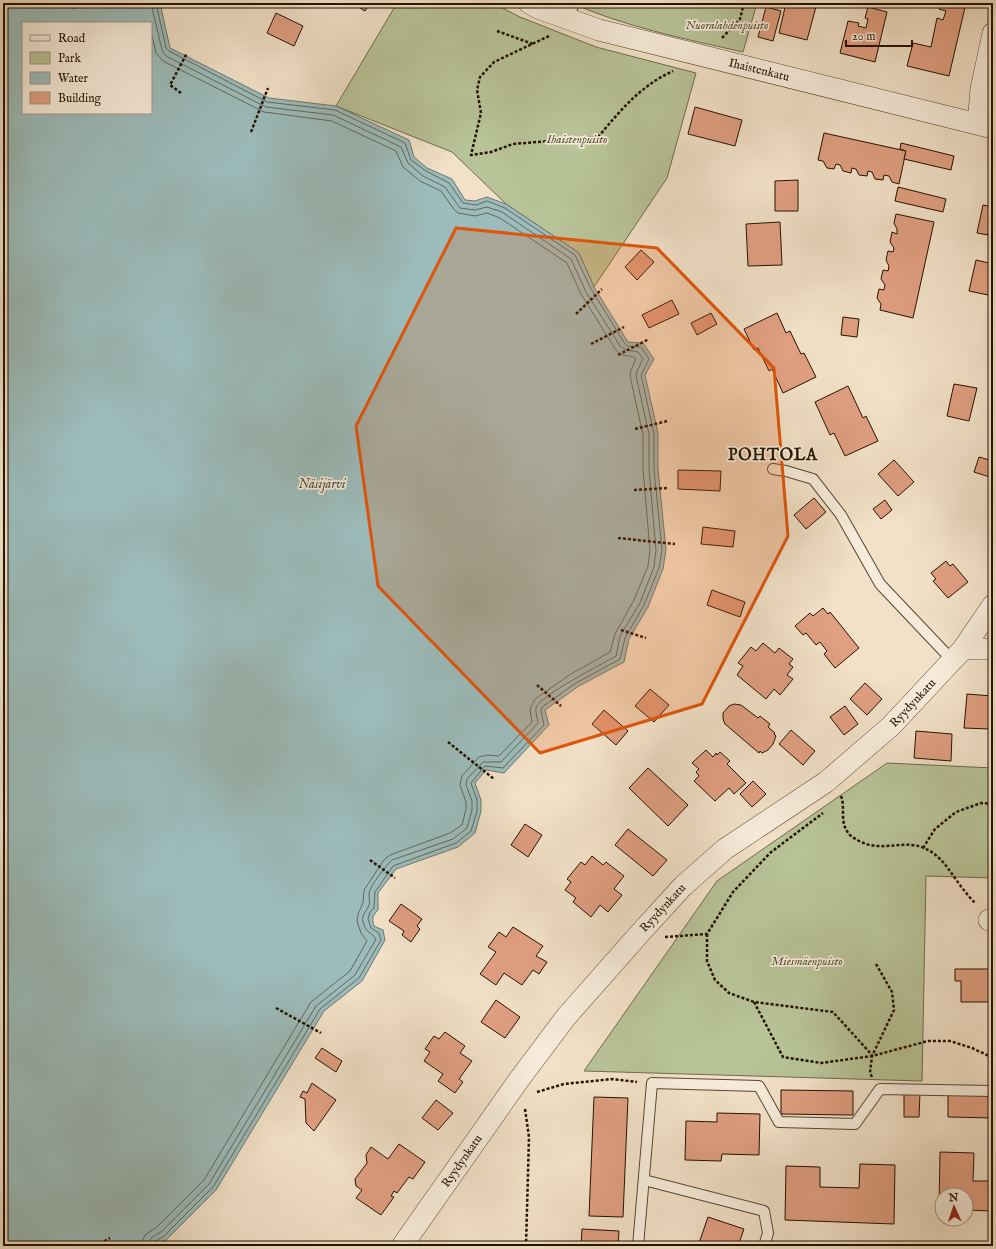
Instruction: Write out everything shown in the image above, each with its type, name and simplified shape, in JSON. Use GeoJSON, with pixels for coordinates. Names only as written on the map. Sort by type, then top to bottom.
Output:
{"type":"FeatureCollection","features":[{"type":"Feature","properties":{"kind":"street","name":"Ihaistenkatu"},"geometry":{"type":"LineString","coordinates":[[529,3],[571,11],[599,30],[985,126]]}},
{"type":"Feature","properties":{"kind":"street"},"geometry":{"type":"LineString","coordinates":[[985,126],[981,89],[993,33]]}},
{"type":"Feature","properties":{"kind":"street","name":"Ryydynkatu"},"geometry":{"type":"LineString","coordinates":[[402,1246],[518,1081],[566,1017],[640,932],[683,886],[725,849],[826,782],[891,726],[958,654],[993,605]]}},
{"type":"Feature","properties":{"kind":"street"},"geometry":{"type":"LineString","coordinates":[[958,654],[993,649]]}},
{"type":"Feature","properties":{"kind":"lane"},"geometry":{"type":"LineString","coordinates":[[773,469],[786,471],[813,479],[841,515],[880,584],[958,654]]}},
{"type":"Feature","properties":{"kind":"lane"},"geometry":{"type":"LineString","coordinates":[[638,1246],[652,1083],[759,1086],[779,1122],[855,1124],[880,1089],[993,1091]]}},
{"type":"Feature","properties":{"kind":"lane"},"geometry":{"type":"LineString","coordinates":[[644,1180],[764,1211],[768,1233],[764,1246]]}},
{"type":"Feature","properties":{"kind":"path"},"geometry":{"type":"LineString","coordinates":[[69,3],[74,8]]}},
{"type":"Feature","properties":{"kind":"path"},"geometry":{"type":"LineString","coordinates":[[571,11],[562,29],[534,44],[494,62],[480,77],[477,90],[481,113],[471,155],[490,152],[513,144],[598,137],[631,99],[659,78],[706,57],[740,19],[744,3]]}},
{"type":"Feature","properties":{"kind":"path"},"geometry":{"type":"LineString","coordinates":[[497,31],[534,44]]}},
{"type":"Feature","properties":{"kind":"path"},"geometry":{"type":"LineString","coordinates":[[181,93],[170,85],[187,53]]}},
{"type":"Feature","properties":{"kind":"path"},"geometry":{"type":"LineString","coordinates":[[251,132],[268,88]]}},
{"type":"Feature","properties":{"kind":"path"},"geometry":{"type":"LineString","coordinates":[[576,314],[602,289]]}},
{"type":"Feature","properties":{"kind":"path"},"geometry":{"type":"LineString","coordinates":[[591,344],[624,327]]}},
{"type":"Feature","properties":{"kind":"path"},"geometry":{"type":"LineString","coordinates":[[618,355],[649,339]]}},
{"type":"Feature","properties":{"kind":"path"},"geometry":{"type":"LineString","coordinates":[[635,429],[667,421]]}},
{"type":"Feature","properties":{"kind":"path"},"geometry":{"type":"LineString","coordinates":[[634,490],[668,488]]}},
{"type":"Feature","properties":{"kind":"path"},"geometry":{"type":"LineString","coordinates":[[618,538],[675,544]]}},
{"type":"Feature","properties":{"kind":"path"},"geometry":{"type":"LineString","coordinates":[[621,630],[646,638]]}},
{"type":"Feature","properties":{"kind":"path"},"geometry":{"type":"LineString","coordinates":[[537,685],[561,706]]}},
{"type":"Feature","properties":{"kind":"path"},"geometry":{"type":"LineString","coordinates":[[448,742],[494,779]]}},
{"type":"Feature","properties":{"kind":"path"},"geometry":{"type":"LineString","coordinates":[[826,782],[842,797],[842,814],[845,827],[851,837],[865,844],[879,847],[913,845],[936,854],[951,871],[963,889],[991,921]]}},
{"type":"Feature","properties":{"kind":"path"},"geometry":{"type":"LineString","coordinates":[[836,802],[842,797]]}},
{"type":"Feature","properties":{"kind":"path"},"geometry":{"type":"LineString","coordinates":[[923,848],[935,828],[956,812],[981,803],[993,804]]}},
{"type":"Feature","properties":{"kind":"path"},"geometry":{"type":"LineString","coordinates":[[824,811],[770,853],[733,892],[707,934],[707,961],[715,980],[729,993],[754,1002],[833,1012],[872,1056]]}},
{"type":"Feature","properties":{"kind":"path"},"geometry":{"type":"LineString","coordinates":[[370,860],[395,878]]}},
{"type":"Feature","properties":{"kind":"path"},"geometry":{"type":"LineString","coordinates":[[640,932],[652,938],[707,934]]}},
{"type":"Feature","properties":{"kind":"path"},"geometry":{"type":"LineString","coordinates":[[876,964],[892,992],[894,1010],[872,1056],[870,1074],[880,1089]]}},
{"type":"Feature","properties":{"kind":"path"},"geometry":{"type":"LineString","coordinates":[[754,1002],[783,1057],[821,1064],[872,1056],[928,1041],[950,1041],[972,1048],[987,1055],[993,1061]]}},
{"type":"Feature","properties":{"kind":"path"},"geometry":{"type":"LineString","coordinates":[[276,1008],[321,1033]]}},
{"type":"Feature","properties":{"kind":"path"},"geometry":{"type":"LineString","coordinates":[[544,1090],[564,1084],[612,1079],[652,1083]]}},
{"type":"Feature","properties":{"kind":"path"},"geometry":{"type":"LineString","coordinates":[[518,1081],[524,1096],[530,1137],[526,1246]]}},
{"type":"Feature","properties":{"kind":"path"},"geometry":{"type":"LineString","coordinates":[[100,1244],[110,1238]]}},
{"type":"Feature","properties":{"kind":"path"},"geometry":{"type":"LineString","coordinates":[[105,1242],[107,1246]]}},
{"type":"Feature","properties":{"kind":"highlighted area"},"geometry":{"type":"Polygon","coordinates":[[[456,228],[657,248],[774,368],[788,536],[702,704],[540,753],[378,586],[356,426],[456,228]]]}},
{"type":"Feature","properties":{"kind":"green space","name":"Ihaistenpuisto"},"geometry":{"type":"Polygon","coordinates":[[[397,3],[493,3],[520,17],[596,47],[696,73],[667,178],[594,287],[579,253],[506,204],[452,152],[336,106],[397,3]]]}},
{"type":"Feature","properties":{"kind":"green space","name":"Nuoralahdenpuisto"},"geometry":{"type":"Polygon","coordinates":[[[571,3],[757,3],[743,52],[634,26],[571,3]]]}},
{"type":"Feature","properties":{"kind":"green space","name":"Miesmäenpuisto"},"geometry":{"type":"Polygon","coordinates":[[[887,763],[993,768],[993,878],[926,876],[922,1081],[584,1071],[717,881],[887,763]]]}},
{"type":"Feature","properties":{"kind":"water","name":"Näsijärvi"},"geometry":{"type":"Polygon","coordinates":[[[3,3],[160,3],[170,48],[269,98],[336,106],[409,140],[414,157],[427,168],[452,179],[465,200],[475,201],[487,197],[506,204],[579,253],[594,287],[628,342],[643,343],[654,359],[645,375],[658,433],[658,468],[666,550],[663,569],[648,607],[629,639],[624,662],[579,686],[545,710],[549,725],[504,773],[486,770],[475,783],[481,800],[481,811],[475,833],[458,847],[396,869],[378,893],[378,910],[373,918],[373,921],[374,926],[383,930],[385,940],[362,981],[324,1011],[216,1190],[166,1240],[154,1246],[3,1246],[3,3]]]}},
{"type":"Feature","properties":{"kind":"building"},"geometry":{"type":"Polygon","coordinates":[[[352,3],[370,3],[365,11],[352,3]]]}},
{"type":"Feature","properties":{"kind":"building"},"geometry":{"type":"Polygon","coordinates":[[[786,3],[817,3],[807,40],[779,33],[786,3]]]}},
{"type":"Feature","properties":{"kind":"building"},"geometry":{"type":"Polygon","coordinates":[[[941,3],[966,3],[949,76],[907,66],[913,43],[931,47],[937,18],[943,20],[946,11],[939,9],[941,3]]]}},
{"type":"Feature","properties":{"kind":"building"},"geometry":{"type":"Polygon","coordinates":[[[766,7],[781,11],[773,41],[758,37],[766,7]]]}},
{"type":"Feature","properties":{"kind":"building"},"geometry":{"type":"Polygon","coordinates":[[[868,7],[887,12],[875,62],[840,53],[848,21],[859,23],[858,26],[866,28],[868,19],[865,18],[868,7]]]}},
{"type":"Feature","properties":{"kind":"building"},"geometry":{"type":"Polygon","coordinates":[[[276,13],[303,26],[294,46],[267,33],[276,13]]]}},
{"type":"Feature","properties":{"kind":"building"},"geometry":{"type":"Polygon","coordinates":[[[695,107],[742,120],[735,146],[688,134],[695,107]]]}},
{"type":"Feature","properties":{"kind":"building"},"geometry":{"type":"Polygon","coordinates":[[[824,133],[906,151],[899,184],[892,182],[889,176],[884,175],[883,180],[875,179],[872,172],[868,171],[867,176],[859,175],[856,169],[852,168],[851,173],[843,171],[840,165],[836,164],[834,169],[827,168],[823,161],[818,160],[824,133]]]}},
{"type":"Feature","properties":{"kind":"building"},"geometry":{"type":"Polygon","coordinates":[[[901,143],[954,156],[951,170],[904,159],[906,151],[900,149],[901,143]]]}},
{"type":"Feature","properties":{"kind":"building"},"geometry":{"type":"Polygon","coordinates":[[[798,180],[798,211],[775,211],[775,181],[798,180]]]}},
{"type":"Feature","properties":{"kind":"building"},"geometry":{"type":"Polygon","coordinates":[[[898,187],[946,199],[943,212],[895,201],[898,187]]]}},
{"type":"Feature","properties":{"kind":"building"},"geometry":{"type":"Polygon","coordinates":[[[983,205],[993,207],[988,235],[977,233],[983,205]]]}},
{"type":"Feature","properties":{"kind":"building"},"geometry":{"type":"Polygon","coordinates":[[[896,214],[934,222],[913,318],[880,310],[881,304],[877,298],[879,289],[884,290],[885,285],[881,279],[883,270],[888,271],[889,266],[886,260],[888,251],[893,252],[894,248],[890,242],[892,232],[897,234],[897,229],[894,223],[896,214]]]}},
{"type":"Feature","properties":{"kind":"building"},"geometry":{"type":"Polygon","coordinates":[[[780,222],[782,265],[748,266],[746,224],[780,222]]]}},
{"type":"Feature","properties":{"kind":"building"},"geometry":{"type":"Polygon","coordinates":[[[641,250],[654,262],[637,280],[625,267],[641,250]]]}},
{"type":"Feature","properties":{"kind":"building"},"geometry":{"type":"Polygon","coordinates":[[[976,260],[993,264],[993,296],[969,291],[976,260]]]}},
{"type":"Feature","properties":{"kind":"building"},"geometry":{"type":"Polygon","coordinates":[[[672,300],[679,314],[649,328],[642,315],[672,300]]]}},
{"type":"Feature","properties":{"kind":"building"},"geometry":{"type":"Polygon","coordinates":[[[711,313],[717,324],[697,335],[691,323],[711,313]]]}},
{"type":"Feature","properties":{"kind":"building"},"geometry":{"type":"Polygon","coordinates":[[[777,313],[786,333],[790,331],[801,354],[804,353],[816,377],[783,393],[772,369],[769,371],[758,348],[754,350],[744,329],[777,313]]]}},
{"type":"Feature","properties":{"kind":"building"},"geometry":{"type":"Polygon","coordinates":[[[843,317],[859,319],[857,337],[841,335],[843,317]]]}},
{"type":"Feature","properties":{"kind":"building"},"geometry":{"type":"Polygon","coordinates":[[[954,384],[977,388],[969,421],[947,416],[954,384]]]}},
{"type":"Feature","properties":{"kind":"building"},"geometry":{"type":"Polygon","coordinates":[[[848,386],[863,418],[866,416],[878,441],[845,456],[834,433],[830,435],[815,402],[848,386]]]}},
{"type":"Feature","properties":{"kind":"building"},"geometry":{"type":"Polygon","coordinates":[[[979,457],[993,461],[993,478],[974,472],[979,457]]]}},
{"type":"Feature","properties":{"kind":"building"},"geometry":{"type":"Polygon","coordinates":[[[894,460],[914,482],[898,496],[878,474],[894,460]]]}},
{"type":"Feature","properties":{"kind":"building"},"geometry":{"type":"Polygon","coordinates":[[[678,470],[721,471],[720,491],[678,489],[678,470]]]}},
{"type":"Feature","properties":{"kind":"building"},"geometry":{"type":"Polygon","coordinates":[[[814,498],[826,512],[806,529],[794,515],[814,498]]]}},
{"type":"Feature","properties":{"kind":"building"},"geometry":{"type":"Polygon","coordinates":[[[885,500],[892,510],[881,519],[873,509],[885,500]]]}},
{"type":"Feature","properties":{"kind":"building"},"geometry":{"type":"Polygon","coordinates":[[[703,527],[735,531],[733,547],[701,544],[703,527]]]}},
{"type":"Feature","properties":{"kind":"building"},"geometry":{"type":"Polygon","coordinates":[[[946,561],[950,566],[953,564],[968,582],[948,598],[933,581],[936,579],[931,573],[946,561]]]}},
{"type":"Feature","properties":{"kind":"building"},"geometry":{"type":"Polygon","coordinates":[[[712,590],[745,602],[740,617],[707,605],[712,590]]]}},
{"type":"Feature","properties":{"kind":"building"},"geometry":{"type":"Polygon","coordinates":[[[823,608],[828,614],[830,612],[859,648],[835,668],[824,654],[827,651],[820,642],[816,645],[806,633],[803,635],[795,626],[810,613],[813,616],[823,608]]]}},
{"type":"Feature","properties":{"kind":"building"},"geometry":{"type":"Polygon","coordinates":[[[763,643],[775,653],[779,648],[793,659],[789,664],[793,667],[787,675],[793,679],[780,695],[774,689],[766,699],[737,675],[743,666],[738,663],[751,647],[756,651],[763,643]]]}},
{"type":"Feature","properties":{"kind":"building"},"geometry":{"type":"Polygon","coordinates":[[[865,683],[882,699],[867,715],[850,699],[865,683]]]}},
{"type":"Feature","properties":{"kind":"building"},"geometry":{"type":"Polygon","coordinates":[[[650,689],[669,705],[654,722],[635,706],[650,689]]]}},
{"type":"Feature","properties":{"kind":"building"},"geometry":{"type":"Polygon","coordinates":[[[967,694],[992,696],[990,729],[964,728],[967,694]]]}},
{"type":"Feature","properties":{"kind":"building"},"geometry":{"type":"Polygon","coordinates":[[[734,704],[741,705],[758,718],[760,716],[770,724],[768,727],[775,733],[774,734],[776,736],[773,744],[768,750],[762,753],[760,751],[759,753],[725,724],[723,713],[729,706],[734,704]]]}},
{"type":"Feature","properties":{"kind":"building"},"geometry":{"type":"Polygon","coordinates":[[[845,706],[858,724],[844,735],[830,717],[845,706]]]}},
{"type":"Feature","properties":{"kind":"building"},"geometry":{"type":"Polygon","coordinates":[[[604,710],[628,731],[616,745],[592,724],[604,710]]]}},
{"type":"Feature","properties":{"kind":"building"},"geometry":{"type":"Polygon","coordinates":[[[791,730],[815,751],[803,765],[779,744],[791,730]]]}},
{"type":"Feature","properties":{"kind":"building"},"geometry":{"type":"Polygon","coordinates":[[[916,731],[952,734],[951,761],[914,758],[916,731]]]}},
{"type":"Feature","properties":{"kind":"building"},"geometry":{"type":"Polygon","coordinates":[[[706,750],[713,757],[716,753],[717,755],[720,752],[730,761],[727,764],[746,783],[734,794],[729,788],[715,801],[694,781],[699,776],[696,772],[699,769],[692,763],[706,750]]]}},
{"type":"Feature","properties":{"kind":"building"},"geometry":{"type":"Polygon","coordinates":[[[648,768],[688,805],[668,826],[629,788],[648,768]]]}},
{"type":"Feature","properties":{"kind":"building"},"geometry":{"type":"Polygon","coordinates":[[[753,781],[766,794],[752,807],[740,794],[753,781]]]}},
{"type":"Feature","properties":{"kind":"building"},"geometry":{"type":"Polygon","coordinates":[[[525,824],[542,835],[528,857],[511,845],[525,824]]]}},
{"type":"Feature","properties":{"kind":"building"},"geometry":{"type":"Polygon","coordinates":[[[628,829],[667,860],[653,876],[615,845],[628,829]]]}},
{"type":"Feature","properties":{"kind":"building"},"geometry":{"type":"Polygon","coordinates":[[[592,856],[603,865],[606,862],[624,876],[614,889],[622,895],[608,912],[600,905],[591,917],[573,902],[576,898],[565,890],[571,882],[567,879],[581,862],[585,865],[592,856]]]}},
{"type":"Feature","properties":{"kind":"building"},"geometry":{"type":"Polygon","coordinates":[[[401,904],[422,919],[417,926],[420,929],[411,942],[402,935],[404,931],[389,921],[401,904]]]}},
{"type":"Feature","properties":{"kind":"building"},"geometry":{"type":"Polygon","coordinates":[[[513,927],[543,946],[536,956],[547,962],[539,974],[533,970],[522,985],[504,973],[496,985],[480,974],[496,952],[488,947],[499,932],[506,937],[513,927]]]}},
{"type":"Feature","properties":{"kind":"building"},"geometry":{"type":"Polygon","coordinates":[[[955,969],[993,969],[993,1002],[961,1002],[961,981],[955,981],[955,969]]]}},
{"type":"Feature","properties":{"kind":"building"},"geometry":{"type":"Polygon","coordinates":[[[496,1000],[520,1017],[505,1038],[481,1022],[496,1000]]]}},
{"type":"Feature","properties":{"kind":"building"},"geometry":{"type":"Polygon","coordinates":[[[445,1032],[465,1046],[460,1053],[472,1061],[459,1079],[463,1082],[455,1093],[438,1081],[443,1074],[424,1061],[430,1052],[425,1049],[434,1036],[439,1039],[445,1032]]]}},
{"type":"Feature","properties":{"kind":"building"},"geometry":{"type":"Polygon","coordinates":[[[322,1048],[342,1061],[336,1072],[315,1058],[322,1048]]]}},
{"type":"Feature","properties":{"kind":"building"},"geometry":{"type":"Polygon","coordinates":[[[312,1083],[336,1100],[314,1131],[306,1123],[305,1099],[300,1097],[303,1091],[307,1093],[312,1083]]]}},
{"type":"Feature","properties":{"kind":"building"},"geometry":{"type":"Polygon","coordinates":[[[781,1090],[853,1091],[853,1115],[781,1114],[781,1090]]]}},
{"type":"Feature","properties":{"kind":"building"},"geometry":{"type":"Polygon","coordinates":[[[904,1093],[920,1093],[919,1117],[904,1117],[904,1093]]]}},
{"type":"Feature","properties":{"kind":"building"},"geometry":{"type":"Polygon","coordinates":[[[948,1094],[993,1096],[993,1118],[948,1117],[948,1094]]]}},
{"type":"Feature","properties":{"kind":"building"},"geometry":{"type":"Polygon","coordinates":[[[594,1097],[628,1098],[623,1217],[589,1216],[594,1097]]]}},
{"type":"Feature","properties":{"kind":"building"},"geometry":{"type":"Polygon","coordinates":[[[436,1100],[453,1113],[438,1130],[422,1118],[436,1100]]]}},
{"type":"Feature","properties":{"kind":"building"},"geometry":{"type":"Polygon","coordinates":[[[717,1113],[760,1114],[759,1155],[722,1154],[721,1161],[685,1160],[686,1121],[717,1122],[717,1113]]]}},
{"type":"Feature","properties":{"kind":"building"},"geometry":{"type":"Polygon","coordinates":[[[399,1144],[425,1162],[413,1179],[409,1177],[397,1193],[394,1191],[391,1196],[394,1197],[381,1215],[356,1198],[362,1190],[356,1186],[355,1179],[367,1163],[366,1155],[371,1147],[388,1159],[399,1144]]]}},
{"type":"Feature","properties":{"kind":"building"},"geometry":{"type":"Polygon","coordinates":[[[940,1152],[974,1153],[973,1181],[993,1181],[993,1211],[974,1210],[974,1187],[939,1187],[940,1152]]]}},
{"type":"Feature","properties":{"kind":"building"},"geometry":{"type":"Polygon","coordinates":[[[860,1164],[895,1165],[894,1224],[785,1220],[786,1166],[820,1167],[820,1187],[859,1188],[860,1164]]]}},
{"type":"Feature","properties":{"kind":"building"},"geometry":{"type":"Polygon","coordinates":[[[708,1217],[744,1229],[738,1246],[698,1246],[708,1217]]]}},
{"type":"Feature","properties":{"kind":"building"},"geometry":{"type":"Polygon","coordinates":[[[582,1229],[619,1231],[618,1246],[581,1246],[582,1229]]]}},
{"type":"Feature","properties":{"kind":"district","name":"POHTOLA"},"geometry":{"type":"Point","coordinates":[773,456]}}]}
